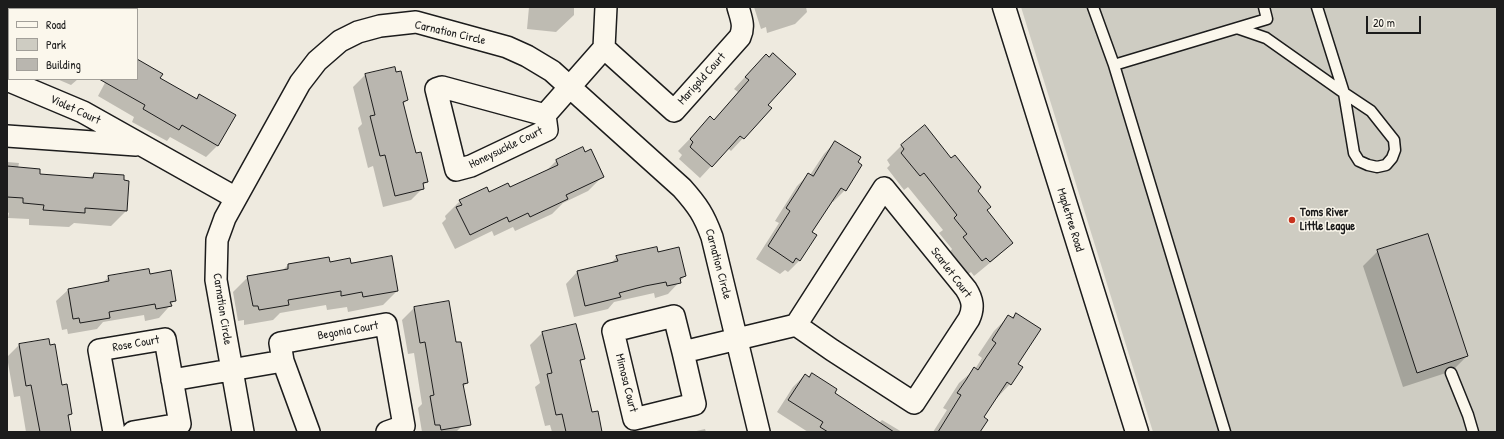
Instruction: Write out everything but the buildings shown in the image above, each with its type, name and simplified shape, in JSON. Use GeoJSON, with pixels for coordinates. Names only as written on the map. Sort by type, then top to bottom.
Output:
{"type":"FeatureCollection","features":[{"type":"Feature","properties":{"kind":"street"},"geometry":{"type":"LineString","coordinates":[[570,87],[604,48],[606,7]]}},
{"type":"Feature","properties":{"kind":"street","name":"Marigold Court"},"geometry":{"type":"LineString","coordinates":[[604,48],[674,111],[740,37],[743,30],[743,22],[738,7]]}},
{"type":"Feature","properties":{"kind":"street","name":"Mapletree Road"},"geometry":{"type":"LineString","coordinates":[[1004,7],[1137,432]]}},
{"type":"Feature","properties":{"kind":"street","name":"Carnation Circle"},"geometry":{"type":"LineString","coordinates":[[243,432],[216,280],[217,240],[225,218],[300,83],[316,61],[340,41],[358,32],[380,26],[398,16],[507,47],[527,56],[552,71],[682,188],[694,201],[705,218],[712,237],[759,432]]}},
{"type":"Feature","properties":{"kind":"street","name":"Violet Court"},"geometry":{"type":"LineString","coordinates":[[7,80],[82,112],[236,198]]}},
{"type":"Feature","properties":{"kind":"street","name":"Honeysuckle Court"},"geometry":{"type":"LineString","coordinates":[[545,115],[442,87],[436,89],[456,170],[472,166],[547,130],[545,115],[570,87]]}},
{"type":"Feature","properties":{"kind":"street","name":"Violet Court"},"geometry":{"type":"LineString","coordinates":[[7,136],[121,145],[140,145]]}},
{"type":"Feature","properties":{"kind":"street","name":"Scarlet Court"},"geometry":{"type":"LineString","coordinates":[[884,188],[966,289],[971,296],[973,305],[969,320],[914,403],[832,350],[796,324],[884,188]]}},
{"type":"Feature","properties":{"kind":"street","name":"Mimosa Court"},"geometry":{"type":"LineString","coordinates":[[674,316],[683,352],[695,404],[634,419],[613,330],[674,316]]}},
{"type":"Feature","properties":{"kind":"street","name":"Begonia Court"},"geometry":{"type":"LineString","coordinates":[[309,432],[283,361],[280,343],[386,324],[404,426],[387,432]]}},
{"type":"Feature","properties":{"kind":"street"},"geometry":{"type":"LineString","coordinates":[[683,352],[796,324]]}},
{"type":"Feature","properties":{"kind":"street","name":"Rose Court"},"geometry":{"type":"LineString","coordinates":[[114,432],[99,350],[165,339],[180,424],[133,432]]}},
{"type":"Feature","properties":{"kind":"street"},"geometry":{"type":"LineString","coordinates":[[172,380],[283,361]]}},
{"type":"Feature","properties":{"kind":"lane"},"geometry":{"type":"LineString","coordinates":[[1093,7],[1114,65],[1225,432]]}},
{"type":"Feature","properties":{"kind":"lane"},"geometry":{"type":"LineString","coordinates":[[1114,65],[1268,19],[1264,7]]}},
{"type":"Feature","properties":{"kind":"lane"},"geometry":{"type":"LineString","coordinates":[[1237,28],[1266,38],[1344,94],[1371,111],[1394,140],[1395,150],[1392,158],[1386,164],[1377,167],[1368,165],[1359,161],[1354,153],[1344,94],[1317,7]]}},
{"type":"Feature","properties":{"kind":"lane"},"geometry":{"type":"LineString","coordinates":[[1451,373],[1468,415],[1473,432]]}},
{"type":"Feature","properties":{"kind":"green space","name":"Toms River Little League"},"geometry":{"type":"Polygon","coordinates":[[[1021,7],[1497,7],[1497,432],[1153,432],[1021,7]]]}},
{"type":"Feature","properties":{"kind":"place","name":"Toms River Little League"},"geometry":{"type":"Point","coordinates":[1292,220]}}]}
